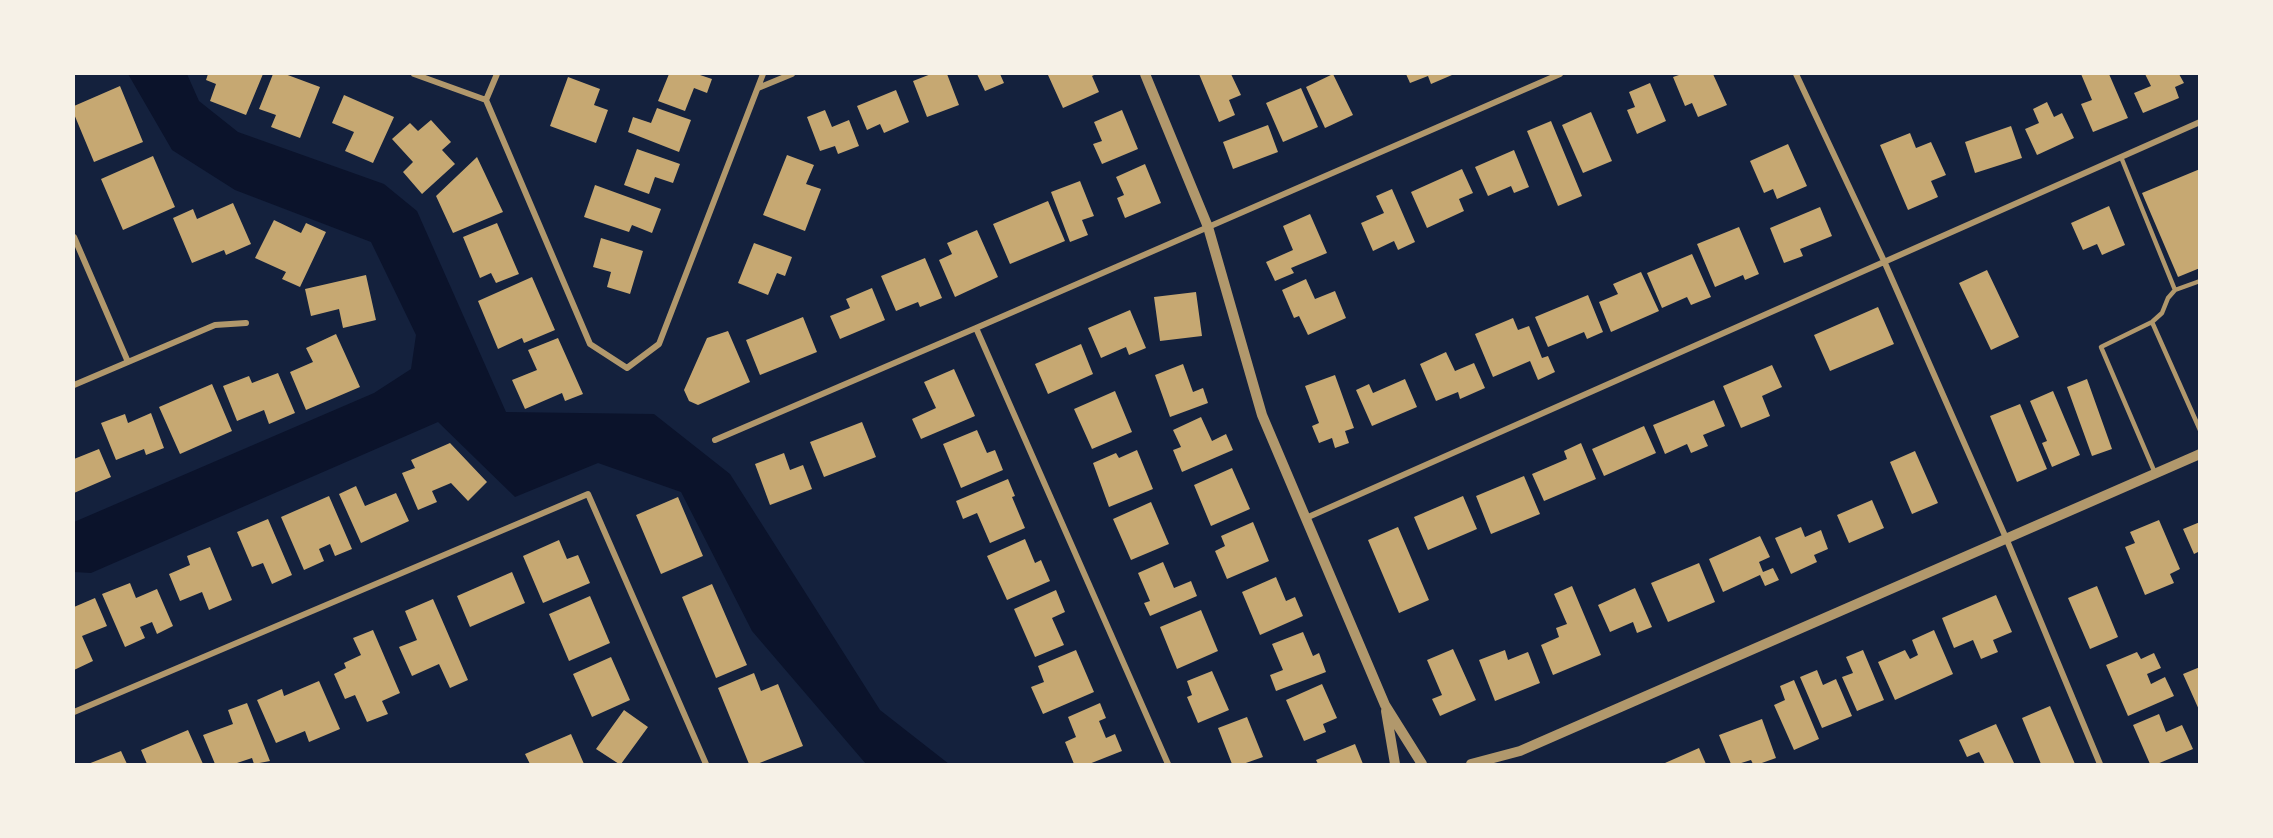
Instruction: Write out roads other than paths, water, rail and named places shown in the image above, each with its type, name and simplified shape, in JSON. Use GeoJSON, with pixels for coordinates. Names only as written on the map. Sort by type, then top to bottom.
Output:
{"type":"FeatureCollection","features":[{"type":"Feature","properties":{"kind":"street"},"geometry":{"type":"LineString","coordinates":[[414,74],[486,100]]}},
{"type":"Feature","properties":{"kind":"street"},"geometry":{"type":"LineString","coordinates":[[497,74],[486,100],[590,344],[627,368],[659,344],[763,74]]}},
{"type":"Feature","properties":{"kind":"street"},"geometry":{"type":"LineString","coordinates":[[758,88],[792,74]]}},
{"type":"Feature","properties":{"kind":"street"},"geometry":{"type":"LineString","coordinates":[[1145,74],[1208,226],[1262,415],[1385,705],[1421,764]]}},
{"type":"Feature","properties":{"kind":"street"},"geometry":{"type":"LineString","coordinates":[[715,440],[1560,74]]}},
{"type":"Feature","properties":{"kind":"street"},"geometry":{"type":"LineString","coordinates":[[1796,74],[1884,261],[2006,538],[2100,765]]}},
{"type":"Feature","properties":{"kind":"street"},"geometry":{"type":"LineString","coordinates":[[1306,518],[2199,122]]}},
{"type":"Feature","properties":{"kind":"street"},"geometry":{"type":"LineString","coordinates":[[74,237],[128,362]]}},
{"type":"Feature","properties":{"kind":"street"},"geometry":{"type":"LineString","coordinates":[[74,385],[215,325],[246,323]]}},
{"type":"Feature","properties":{"kind":"street"},"geometry":{"type":"LineString","coordinates":[[976,328],[1168,765]]}},
{"type":"Feature","properties":{"kind":"street"},"geometry":{"type":"LineString","coordinates":[[1470,765],[1520,752],[2199,454]]}},
{"type":"Feature","properties":{"kind":"street"},"geometry":{"type":"LineString","coordinates":[[74,712],[588,494],[706,765]]}},
{"type":"Feature","properties":{"kind":"street"},"geometry":{"type":"LineString","coordinates":[[1385,705],[1395,765]]}},
{"type":"Feature","properties":{"kind":"street"},"geometry":{"type":"LineString","coordinates":[[1500,765],[1520,752]]}},
{"type":"Feature","properties":{"kind":"lane"},"geometry":{"type":"LineString","coordinates":[[2121,157],[2175,291]]}},
{"type":"Feature","properties":{"kind":"lane"},"geometry":{"type":"LineString","coordinates":[[2156,473],[2101,347],[2152,322],[2162,313],[2168,298],[2175,291],[2199,283]]}},
{"type":"Feature","properties":{"kind":"lane"},"geometry":{"type":"LineString","coordinates":[[2152,322],[2199,430]]}},
{"type":"Feature","properties":{"kind":"water"},"geometry":{"type":"Polygon","coordinates":[[[128,74],[187,74],[199,101],[238,132],[384,184],[417,211],[506,412],[654,414],[730,474],[880,710],[949,764],[866,764],[752,631],[681,492],[598,463],[515,497],[438,422],[91,573],[74,572],[74,522],[374,393],[411,369],[416,335],[371,242],[235,190],[172,150],[128,74]]]}}]}
